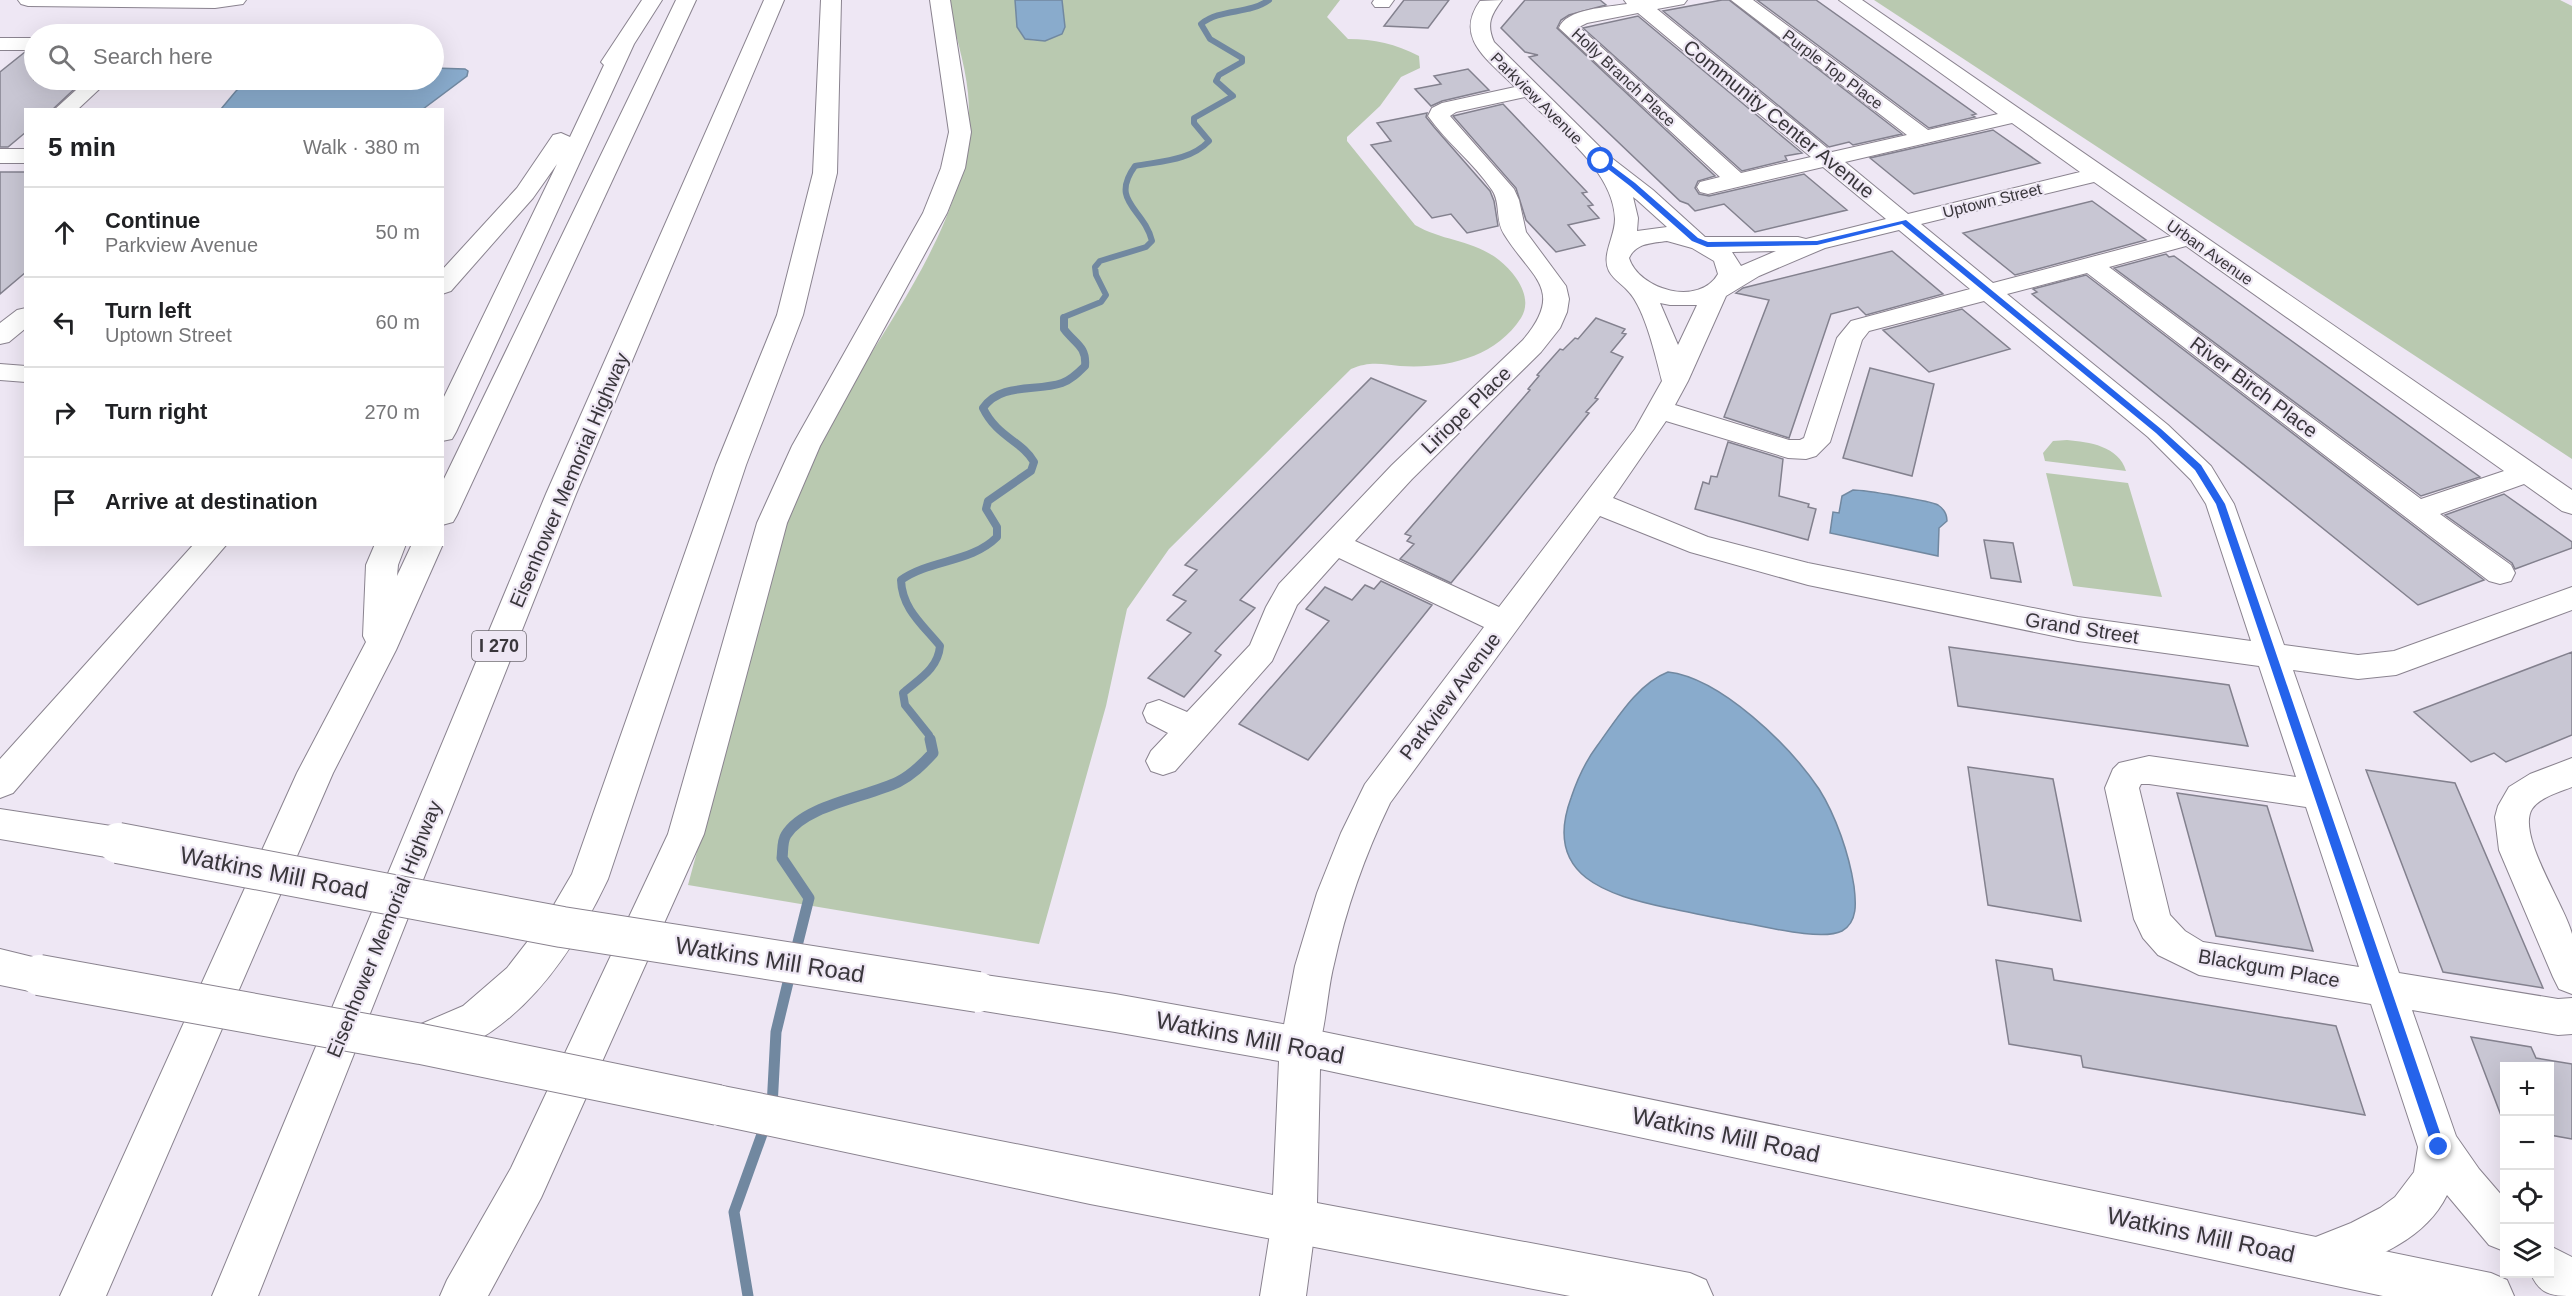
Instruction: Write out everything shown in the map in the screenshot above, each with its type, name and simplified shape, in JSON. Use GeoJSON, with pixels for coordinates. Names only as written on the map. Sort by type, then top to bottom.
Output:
{"type":"FeatureCollection","features":[{"type":"Feature","properties":{"kind":"main road"},"geometry":{"type":"LineString","coordinates":[[444,284],[525,193],[652,0]]}},
{"type":"Feature","properties":{"kind":"main road"},"geometry":{"type":"LineString","coordinates":[[444,511],[686,0]]}},
{"type":"Feature","properties":{"kind":"main road","name":"Eisenhower Memorial Highway"},"geometry":{"type":"LineString","coordinates":[[235,1296],[561,494],[774,0]]}},
{"type":"Feature","properties":{"kind":"main road"},"geometry":{"type":"LineString","coordinates":[[421,1044],[477,1019],[521,981],[562,927],[589,879],[731,465],[790,315],[825,173],[831,0]]}},
{"type":"Feature","properties":{"kind":"main road"},"geometry":{"type":"LineString","coordinates":[[463,1296],[526,1183],[686,834],[772,523],[806,446],[934,213],[953,168],[960,132],[940,0]]}},
{"type":"Feature","properties":{"kind":"main road"},"geometry":{"type":"LineString","coordinates":[[444,428],[624,44]]}},
{"type":"Feature","properties":{"kind":"main road"},"geometry":{"type":"LineString","coordinates":[[0,783],[210,546]]}},
{"type":"Feature","properties":{"kind":"main road"},"geometry":{"type":"LineString","coordinates":[[379,650],[382,565],[390,546]]}},
{"type":"Feature","properties":{"kind":"main road"},"geometry":{"type":"LineString","coordinates":[[83,1296],[315,773],[379,650],[428,546]]}},
{"type":"Feature","properties":{"kind":"main road","name":"Watkins Mill Road"},"geometry":{"type":"LineString","coordinates":[[0,824],[118,843],[562,927],[1115,1013],[1300,1046],[2491,1296]]}},
{"type":"Feature","properties":{"kind":"main road"},"geometry":{"type":"LineString","coordinates":[[0,967],[421,1044],[1090,1182],[1690,1296]]}},
{"type":"Feature","properties":{"kind":"main road"},"geometry":{"type":"LineString","coordinates":[[1283,1296],[1294,1221],[1300,1046]]}},
{"type":"Feature","properties":{"kind":"street"},"geometry":{"type":"LineString","coordinates":[[28,0],[214,2],[236,0]]}},
{"type":"Feature","properties":{"kind":"street","name":"Parkview Avenue"},"geometry":{"type":"LineString","coordinates":[[1300,1046],[1317,955],[1353,842],[1377,794],[1660,410],[1719,289],[1728,278],[1729,269],[1725,260],[1601,161],[1492,53],[1480,36],[1479,17],[1482,10],[1492,0]]}},
{"type":"Feature","properties":{"kind":"street"},"geometry":{"type":"LineString","coordinates":[[1638,3],[1677,0]]}},
{"type":"Feature","properties":{"kind":"street","name":"Purple Top Place"},"geometry":{"type":"LineString","coordinates":[[1742,0],[1924,137]]}},
{"type":"Feature","properties":{"kind":"street","name":"Urban Avenue"},"geometry":{"type":"LineString","coordinates":[[1849,0],[2572,504]]}},
{"type":"Feature","properties":{"kind":"street","name":"Community Center Avenue"},"geometry":{"type":"LineString","coordinates":[[1638,3],[2158,431],[2198,468],[2220,504],[2439,1147],[2464,1184],[2500,1224]]}},
{"type":"Feature","properties":{"kind":"street","name":"Holly Branch Place"},"geometry":{"type":"LineString","coordinates":[[1638,3],[1581,18],[1570,24],[1569,28],[1736,180]]}},
{"type":"Feature","properties":{"kind":"street"},"geometry":{"type":"LineString","coordinates":[[0,44],[24,44]]}},
{"type":"Feature","properties":{"kind":"street"},"geometry":{"type":"LineString","coordinates":[[66,108],[87,90]]}},
{"type":"Feature","properties":{"kind":"street","name":"Liriope Place"},"geometry":{"type":"LineString","coordinates":[[1163,761],[1261,653],[1268,641],[1280,605],[1395,479],[1544,334],[1554,317],[1557,301],[1552,281],[1513,229],[1508,196],[1439,116],[1439,112],[1449,107],[1528,90]]}},
{"type":"Feature","properties":{"kind":"street"},"geometry":{"type":"LineString","coordinates":[[1708,187],[2016,116]]}},
{"type":"Feature","properties":{"kind":"street"},"geometry":{"type":"LineString","coordinates":[[0,156],[24,156]]}},
{"type":"Feature","properties":{"kind":"street","name":"Parkview Avenue"},"geometry":{"type":"LineString","coordinates":[[1601,161],[1613,179],[1627,209],[1627,231],[1617,256],[1617,265],[1620,273],[1639,288]]}},
{"type":"Feature","properties":{"kind":"street","name":"Uptown Street"},"geometry":{"type":"LineString","coordinates":[[1639,288],[1654,294],[1687,299],[1719,289],[1750,271],[1817,243],[2098,174]]}},
{"type":"Feature","properties":{"kind":"street","name":"Uptown Street"},"geometry":{"type":"LineString","coordinates":[[1621,249],[1634,240],[1667,234],[1701,242],[1817,243]]}},
{"type":"Feature","properties":{"kind":"street"},"geometry":{"type":"LineString","coordinates":[[1660,410],[1788,449],[1806,450],[1816,442],[1850,338],[1855,330],[1872,322],[2190,238]]}},
{"type":"Feature","properties":{"kind":"street","name":"River Birch Place"},"geometry":{"type":"LineString","coordinates":[[2090,264],[2500,573]]}},
{"type":"Feature","properties":{"kind":"street"},"geometry":{"type":"LineString","coordinates":[[1639,288],[1665,339],[1675,381]]}},
{"type":"Feature","properties":{"kind":"street"},"geometry":{"type":"LineString","coordinates":[[0,336],[24,317]]}},
{"type":"Feature","properties":{"kind":"street"},"geometry":{"type":"LineString","coordinates":[[0,372],[24,374]]}},
{"type":"Feature","properties":{"kind":"street"},"geometry":{"type":"LineString","coordinates":[[2417,511],[2527,473]]}},
{"type":"Feature","properties":{"kind":"street","name":"Grand Street"},"geometry":{"type":"LineString","coordinates":[[1594,502],[1700,545],[1769,566],[2038,622],[2358,667],[2379,667],[2411,658],[2572,598]]}},
{"type":"Feature","properties":{"kind":"street"},"geometry":{"type":"LineString","coordinates":[[1336,544],[1505,623]]}},
{"type":"Feature","properties":{"kind":"street"},"geometry":{"type":"LineString","coordinates":[[1159,713],[1192,730]]}},
{"type":"Feature","properties":{"kind":"street","name":"Blackgum Place"},"geometry":{"type":"LineString","coordinates":[[2320,795],[2149,770],[2128,773],[2123,779],[2122,788],[2152,919],[2159,932],[2170,943],[2199,958],[2386,988]]}},
{"type":"Feature","properties":{"kind":"street"},"geometry":{"type":"LineString","coordinates":[[2572,772],[2529,790],[2516,801],[2511,815],[2511,832],[2517,850],[2572,977]]}},
{"type":"Feature","properties":{"kind":"street"},"geometry":{"type":"LineString","coordinates":[[2386,988],[2558,1017],[2572,1016]]}},
{"type":"Feature","properties":{"kind":"street"},"geometry":{"type":"LineString","coordinates":[[2313,1259],[2372,1237],[2419,1201],[2430,1183],[2439,1147]]}},
{"type":"Feature","properties":{"kind":"street"},"geometry":{"type":"LineString","coordinates":[[2554,1271],[2572,1284]]}},
{"type":"Feature","properties":{"kind":"green space"},"geometry":{"type":"Polygon","coordinates":[[[948,0],[1015,0],[1017,27],[1025,39],[1042,40],[1064,27],[1062,0],[1340,0],[1327,17],[1348,39],[1376,41],[1402,48],[1419,56],[1420,68],[1401,77],[1380,106],[1347,137],[1347,141],[1415,225],[1479,248],[1499,260],[1521,286],[1525,302],[1521,318],[1510,332],[1483,352],[1468,358],[1434,365],[1376,364],[1351,369],[1169,549],[1127,609],[1106,706],[1039,944],[688,885],[779,551],[804,475],[826,429],[910,290],[935,243],[955,194],[967,144],[968,93],[948,0]]]}},
{"type":"Feature","properties":{"kind":"green space"},"geometry":{"type":"Polygon","coordinates":[[[1874,0],[2560,0],[2572,6],[2572,459],[1874,0]]]}},
{"type":"Feature","properties":{"kind":"green space"},"geometry":{"type":"Polygon","coordinates":[[[2067,440],[2093,444],[2110,451],[2117,456],[2126,471],[2045,461],[2043,453],[2053,441],[2067,440]]]}},
{"type":"Feature","properties":{"kind":"green space"},"geometry":{"type":"Polygon","coordinates":[[[2046,473],[2128,483],[2162,597],[2073,586],[2046,473]]]}},
{"type":"Feature","properties":{"kind":"water"},"geometry":{"type":"Polygon","coordinates":[[[1015,0],[1062,0],[1065,27],[1062,34],[1045,41],[1025,39],[1017,27],[1015,0]]]}},
{"type":"Feature","properties":{"kind":"water"},"geometry":{"type":"Polygon","coordinates":[[[444,68],[468,71],[467,76],[424,108],[222,108],[236,91],[444,90],[444,68]]]}},
{"type":"Feature","properties":{"kind":"water"},"geometry":{"type":"Polygon","coordinates":[[[1853,490],[1911,498],[1938,505],[1946,514],[1947,521],[1939,528],[1938,556],[1830,533],[1833,512],[1839,513],[1842,496],[1853,490]]]}},
{"type":"Feature","properties":{"kind":"water"},"geometry":{"type":"Polygon","coordinates":[[[1668,672],[1689,677],[1731,700],[1791,753],[1819,789],[1841,836],[1854,886],[1853,917],[1842,931],[1833,934],[1808,934],[1645,903],[1603,888],[1586,878],[1573,864],[1565,847],[1564,825],[1571,798],[1582,771],[1628,704],[1646,685],[1668,672]]]}},
{"type":"Feature","properties":{"kind":"building"},"geometry":{"type":"Polygon","coordinates":[[[1404,0],[1449,0],[1428,28],[1384,26],[1404,0]]]}},
{"type":"Feature","properties":{"kind":"building"},"geometry":{"type":"Polygon","coordinates":[[[1525,0],[1600,0],[1606,5],[1569,15],[1561,20],[1557,28],[1715,176],[1698,181],[1695,188],[1699,194],[1709,196],[1804,174],[1847,210],[1755,232],[1724,204],[1695,211],[1688,204],[1680,201],[1529,57],[1538,55],[1525,52],[1501,28],[1525,0]]]}},
{"type":"Feature","properties":{"kind":"building"},"geometry":{"type":"Polygon","coordinates":[[[1729,0],[1902,134],[1853,145],[1849,142],[1829,147],[1663,11],[1729,0]]]}},
{"type":"Feature","properties":{"kind":"building"},"geometry":{"type":"Polygon","coordinates":[[[1757,0],[1816,0],[1976,114],[1972,115],[1975,117],[1929,128],[1757,0]]]}},
{"type":"Feature","properties":{"kind":"building"},"geometry":{"type":"Polygon","coordinates":[[[1638,16],[1802,153],[1785,156],[1787,160],[1742,171],[1583,28],[1638,16]]]}},
{"type":"Feature","properties":{"kind":"building"},"geometry":{"type":"Polygon","coordinates":[[[24,53],[24,90],[73,90],[54,108],[24,108],[24,134],[8,147],[0,147],[0,72],[24,53]]]}},
{"type":"Feature","properties":{"kind":"building"},"geometry":{"type":"Polygon","coordinates":[[[1468,69],[1489,90],[1442,101],[1431,106],[1415,89],[1441,84],[1434,76],[1468,69]]]}},
{"type":"Feature","properties":{"kind":"building"},"geometry":{"type":"Polygon","coordinates":[[[1503,104],[1587,192],[1582,193],[1593,205],[1588,206],[1599,218],[1568,225],[1585,245],[1556,252],[1526,220],[1516,188],[1453,116],[1503,104]]]}},
{"type":"Feature","properties":{"kind":"building"},"geometry":{"type":"Polygon","coordinates":[[[1427,113],[1426,117],[1434,127],[1490,191],[1498,226],[1467,233],[1451,214],[1432,218],[1371,145],[1391,141],[1377,123],[1427,113]]]}},
{"type":"Feature","properties":{"kind":"building"},"geometry":{"type":"Polygon","coordinates":[[[1993,130],[2040,163],[1914,194],[1870,158],[1993,130]]]}},
{"type":"Feature","properties":{"kind":"building"},"geometry":{"type":"Polygon","coordinates":[[[0,172],[24,172],[24,274],[0,294],[0,172]]]}},
{"type":"Feature","properties":{"kind":"building"},"geometry":{"type":"Polygon","coordinates":[[[2092,201],[2146,240],[2015,275],[1963,233],[2092,201]]]}},
{"type":"Feature","properties":{"kind":"building"},"geometry":{"type":"Polygon","coordinates":[[[1892,251],[1943,294],[1866,315],[1858,307],[1831,314],[1789,438],[1724,417],[1769,300],[1736,293],[1743,288],[1892,251]]]}},
{"type":"Feature","properties":{"kind":"building"},"geometry":{"type":"Polygon","coordinates":[[[2166,254],[2169,257],[2174,256],[2480,477],[2421,496],[2114,268],[2166,254]]]}},
{"type":"Feature","properties":{"kind":"building"},"geometry":{"type":"Polygon","coordinates":[[[2086,275],[2484,580],[2418,605],[2032,294],[2037,292],[2033,289],[2086,275]]]}},
{"type":"Feature","properties":{"kind":"building"},"geometry":{"type":"Polygon","coordinates":[[[1962,309],[2010,349],[1929,372],[1883,330],[1962,309]]]}},
{"type":"Feature","properties":{"kind":"building"},"geometry":{"type":"Polygon","coordinates":[[[1596,318],[1625,329],[1622,333],[1626,334],[1611,352],[1623,357],[1595,398],[1598,399],[1586,412],[1589,413],[1475,554],[1451,583],[1400,559],[1414,544],[1407,541],[1411,536],[1405,534],[1530,390],[1528,389],[1539,376],[1537,375],[1560,349],[1563,350],[1575,338],[1578,339],[1596,318]]]}},
{"type":"Feature","properties":{"kind":"building"},"geometry":{"type":"Polygon","coordinates":[[[1870,368],[1934,384],[1912,476],[1843,458],[1870,368]]]}},
{"type":"Feature","properties":{"kind":"building"},"geometry":{"type":"Polygon","coordinates":[[[1371,378],[1426,401],[1240,600],[1255,608],[1215,651],[1221,655],[1184,697],[1148,678],[1191,633],[1167,620],[1186,601],[1173,595],[1197,570],[1185,565],[1371,378]]]}},
{"type":"Feature","properties":{"kind":"building"},"geometry":{"type":"Polygon","coordinates":[[[1728,442],[1783,459],[1779,496],[1809,504],[1808,507],[1816,509],[1808,540],[1695,509],[1703,482],[1709,484],[1711,476],[1717,477],[1728,442]]]}},
{"type":"Feature","properties":{"kind":"building"},"geometry":{"type":"Polygon","coordinates":[[[2504,494],[2572,542],[2572,548],[2515,569],[2512,563],[2445,515],[2504,494]]]}},
{"type":"Feature","properties":{"kind":"building"},"geometry":{"type":"Polygon","coordinates":[[[1984,540],[2013,543],[2021,582],[1991,578],[1984,540]]]}},
{"type":"Feature","properties":{"kind":"building"},"geometry":{"type":"Polygon","coordinates":[[[1381,581],[1432,605],[1308,760],[1239,724],[1329,621],[1306,609],[1325,587],[1352,600],[1365,585],[1374,589],[1381,581]]]}},
{"type":"Feature","properties":{"kind":"building"},"geometry":{"type":"Polygon","coordinates":[[[1949,647],[2229,685],[2248,746],[1958,706],[1949,647]]]}},
{"type":"Feature","properties":{"kind":"building"},"geometry":{"type":"Polygon","coordinates":[[[2572,652],[2572,735],[2506,762],[2494,753],[2471,762],[2414,712],[2572,652]]]}},
{"type":"Feature","properties":{"kind":"building"},"geometry":{"type":"Polygon","coordinates":[[[1968,767],[2053,779],[2081,921],[1988,905],[1968,767]]]}},
{"type":"Feature","properties":{"kind":"building"},"geometry":{"type":"Polygon","coordinates":[[[2366,770],[2455,783],[2543,988],[2443,972],[2366,770]]]}},
{"type":"Feature","properties":{"kind":"building"},"geometry":{"type":"Polygon","coordinates":[[[2177,793],[2267,806],[2313,951],[2216,936],[2177,793]]]}},
{"type":"Feature","properties":{"kind":"building"},"geometry":{"type":"Polygon","coordinates":[[[1996,960],[2052,969],[2054,980],[2336,1026],[2365,1115],[2083,1067],[2081,1056],[2009,1044],[1996,960]]]}},
{"type":"Feature","properties":{"kind":"building"},"geometry":{"type":"Polygon","coordinates":[[[2471,1037],[2531,1047],[2536,1058],[2572,1064],[2572,1139],[2554,1136],[2554,1062],[2500,1062],[2500,1113],[2471,1037]]]}},
{"type":"Feature","properties":{"kind":"waterway"},"geometry":{"type":"LineString","coordinates":[[930,740],[929,735],[905,705],[903,693],[932,667],[940,646],[909,608],[901,580],[925,568],[975,552],[997,537],[997,527],[986,509],[988,501],[1031,471],[1034,462],[1023,449],[995,426],[983,408],[999,394],[1065,382],[1085,366],[1082,349],[1064,329],[1064,317],[1101,302],[1106,295],[1096,275],[1095,267],[1100,261],[1146,247],[1152,241],[1148,230],[1127,197],[1128,178],[1135,166],[1175,159],[1201,148],[1209,141],[1194,123],[1194,118],[1233,96],[1216,81],[1219,75],[1242,62],[1242,58],[1210,39],[1201,24],[1217,16],[1252,8],[1269,0]]}},
{"type":"Feature","properties":{"kind":"waterway"},"geometry":{"type":"LineString","coordinates":[[795,954],[809,898],[782,858],[786,835],[807,816],[821,809],[885,787],[908,776],[933,753],[930,739]]}},
{"type":"Feature","properties":{"kind":"waterway"},"geometry":{"type":"LineString","coordinates":[[772,1107],[776,1032],[791,970]]}},
{"type":"Feature","properties":{"kind":"waterway"},"geometry":{"type":"LineString","coordinates":[[748,1296],[734,1212],[766,1123]]}},
{"type":"Feature","properties":{"kind":"route"},"geometry":{"type":"LineString","coordinates":[[1601,161],[1645,195],[1695,240],[1707,245],[1817,243],[1904,222],[2158,431],[2198,468],[2211,485],[2220,504],[2439,1147]]}}]}
